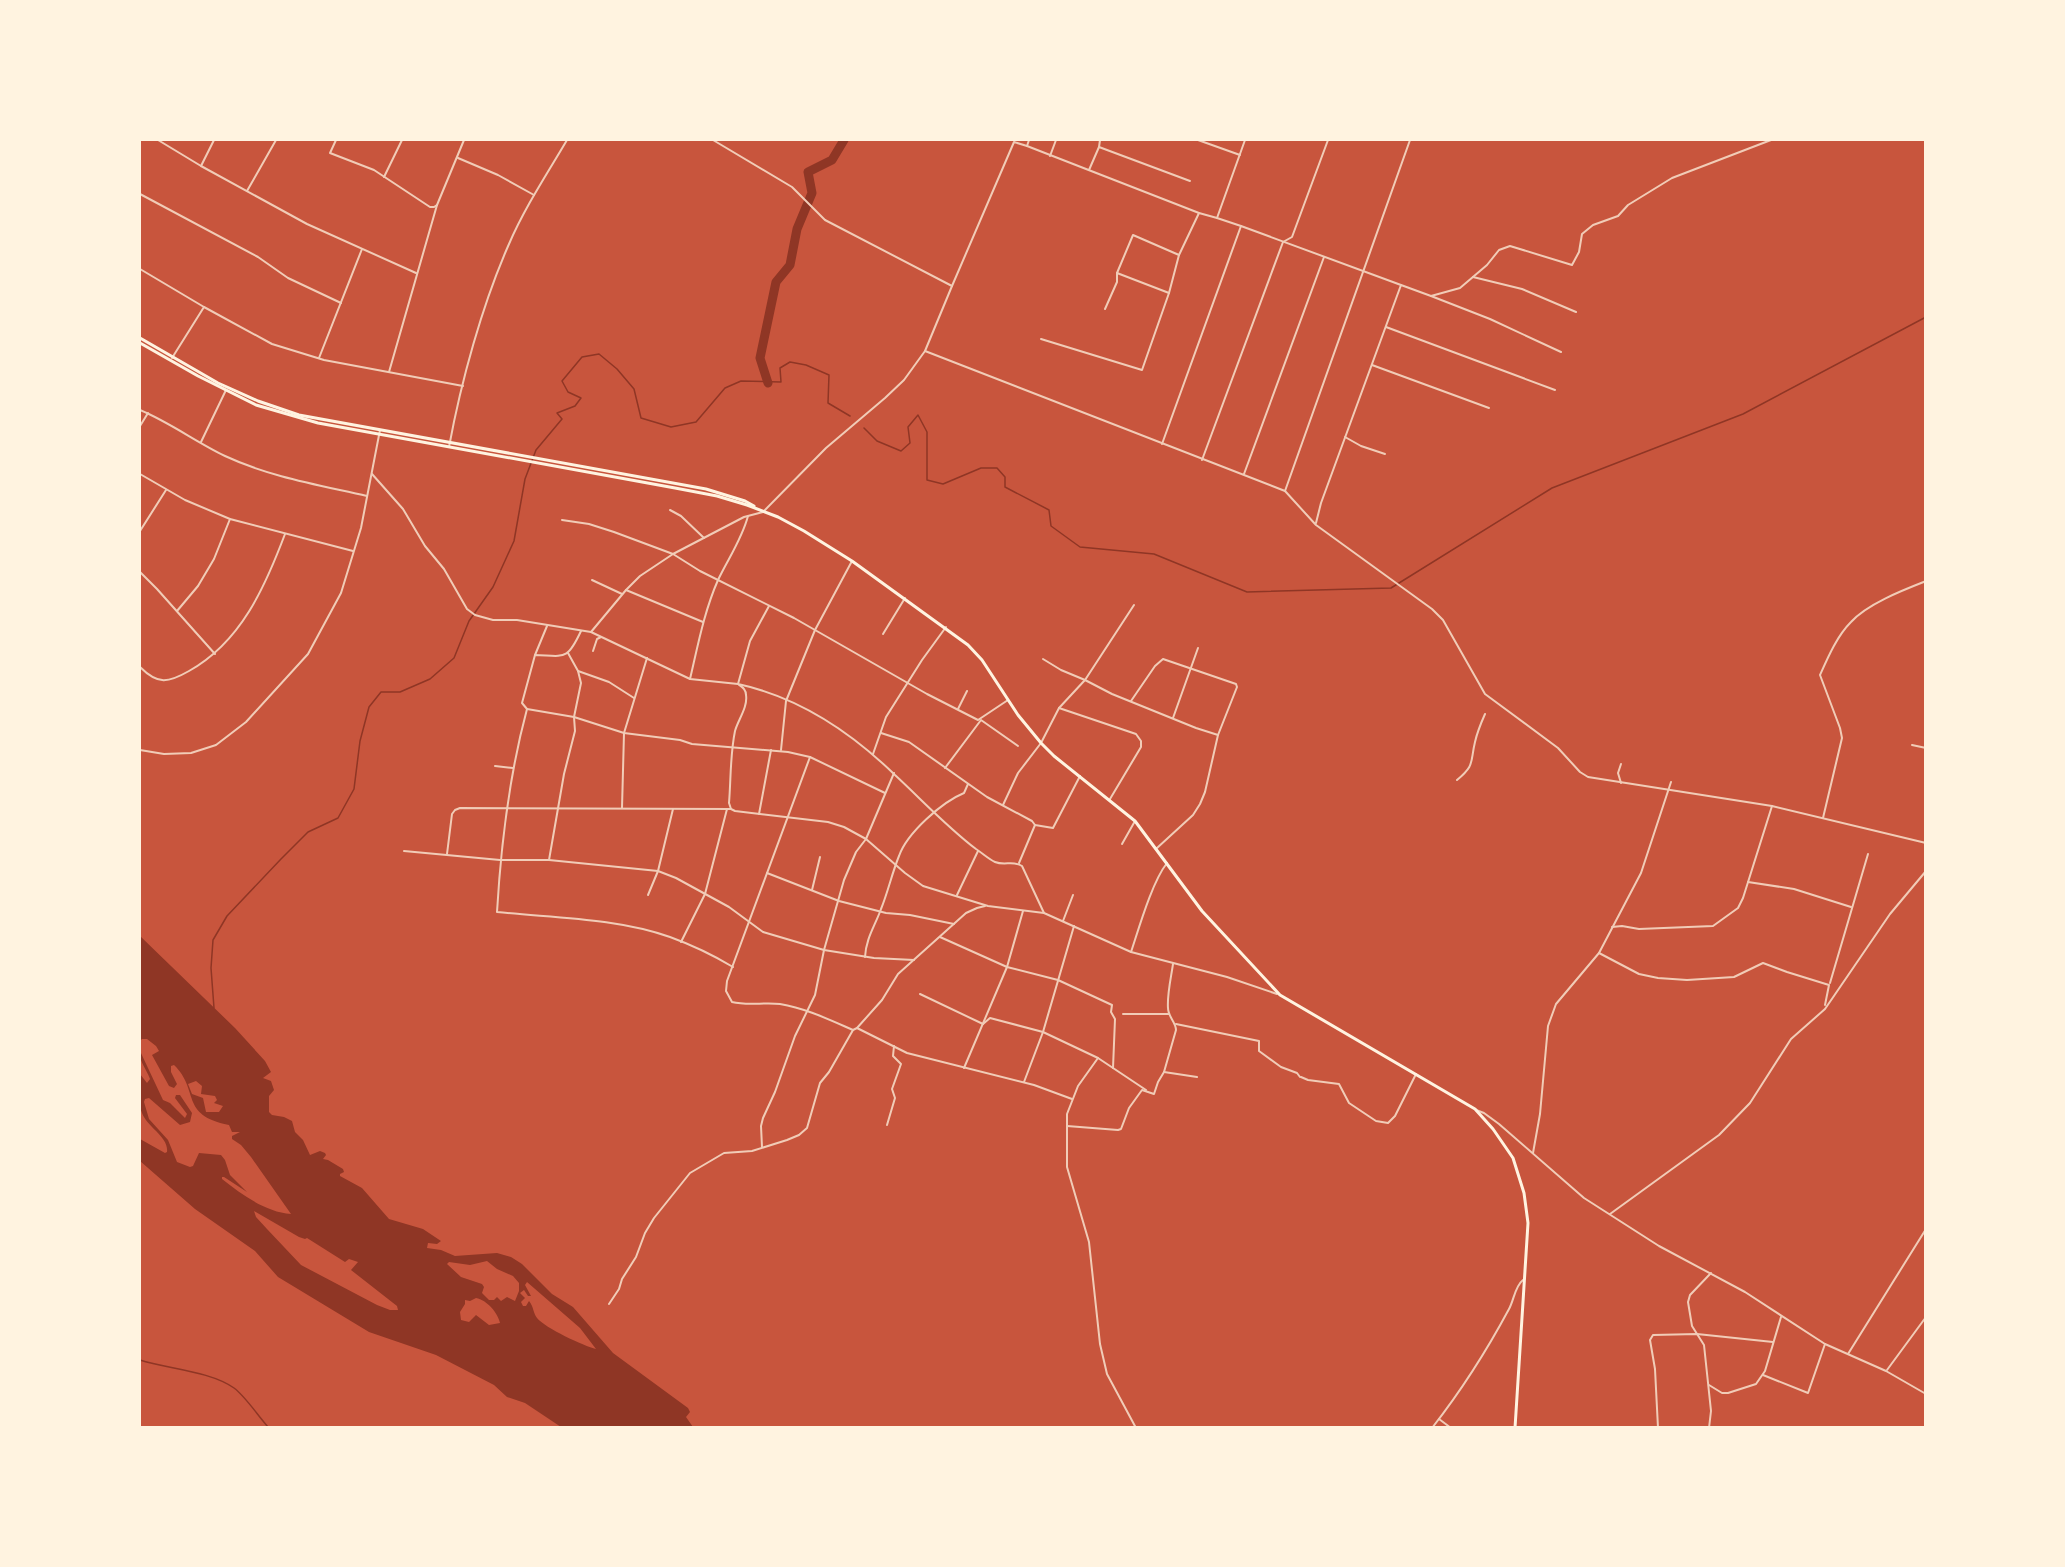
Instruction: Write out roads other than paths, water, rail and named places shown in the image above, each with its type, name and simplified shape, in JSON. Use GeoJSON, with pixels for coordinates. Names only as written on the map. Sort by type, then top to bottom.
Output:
{"type":"FeatureCollection","features":[{"type":"Feature","properties":{"kind":"main road"},"geometry":{"type":"LineString","coordinates":[[140,338],[172,359]]}},
{"type":"Feature","properties":{"kind":"main road"},"geometry":{"type":"LineString","coordinates":[[140,343],[227,389],[299,415],[449,447],[521,457]]}},
{"type":"Feature","properties":{"kind":"main road"},"geometry":{"type":"LineString","coordinates":[[380,432],[450,442],[535,460],[706,489],[745,501],[804,531],[852,561],[968,645],[982,660],[1008,700],[1041,743],[1135,821],[1202,911],[1280,994],[1475,1109],[1504,1143],[1520,1176],[1528,1223],[1515,1428]]}},
{"type":"Feature","properties":{"kind":"street"},"geometry":{"type":"LineString","coordinates":[[158,140],[307,224],[416,273]]}},
{"type":"Feature","properties":{"kind":"street"},"geometry":{"type":"LineString","coordinates":[[201,166],[214,140]]}},
{"type":"Feature","properties":{"kind":"street"},"geometry":{"type":"LineString","coordinates":[[247,191],[276,140]]}},
{"type":"Feature","properties":{"kind":"street"},"geometry":{"type":"LineString","coordinates":[[336,140],[330,153],[374,170],[430,207],[437,205]]}},
{"type":"Feature","properties":{"kind":"street"},"geometry":{"type":"LineString","coordinates":[[384,177],[402,140]]}},
{"type":"Feature","properties":{"kind":"street"},"geometry":{"type":"LineString","coordinates":[[389,373],[437,205],[464,140]]}},
{"type":"Feature","properties":{"kind":"street"},"geometry":{"type":"LineString","coordinates":[[449,447],[484,311],[508,246],[534,195],[567,140]]}},
{"type":"Feature","properties":{"kind":"street"},"geometry":{"type":"LineString","coordinates":[[713,140],[792,187],[825,220],[952,286]]}},
{"type":"Feature","properties":{"kind":"street"},"geometry":{"type":"LineString","coordinates":[[1027,146],[1029,140]]}},
{"type":"Feature","properties":{"kind":"street"},"geometry":{"type":"LineString","coordinates":[[1050,156],[1056,140]]}},
{"type":"Feature","properties":{"kind":"street"},"geometry":{"type":"LineString","coordinates":[[1089,170],[1100,140]]}},
{"type":"Feature","properties":{"kind":"street"},"geometry":{"type":"LineString","coordinates":[[1198,140],[1240,156]]}},
{"type":"Feature","properties":{"kind":"street"},"geometry":{"type":"LineString","coordinates":[[1217,218],[1245,140]]}},
{"type":"Feature","properties":{"kind":"street"},"geometry":{"type":"LineString","coordinates":[[1202,460],[1283,242],[1292,237],[1328,140]]}},
{"type":"Feature","properties":{"kind":"street"},"geometry":{"type":"LineString","coordinates":[[1285,491],[1410,140]]}},
{"type":"Feature","properties":{"kind":"street"},"geometry":{"type":"LineString","coordinates":[[1431,296],[1460,288],[1487,265],[1499,250],[1510,246],[1572,265],[1579,252],[1582,234],[1593,225],[1618,216],[1628,205],[1672,178],[1771,140]]}},
{"type":"Feature","properties":{"kind":"street"},"geometry":{"type":"LineString","coordinates":[[591,632],[640,576],[673,554],[749,514],[763,512],[826,448],[904,380],[925,351],[1014,142],[1198,213],[1241,226],[1431,296],[1490,319],[1561,352]]}},
{"type":"Feature","properties":{"kind":"street"},"geometry":{"type":"LineString","coordinates":[[1099,147],[1190,181]]}},
{"type":"Feature","properties":{"kind":"street"},"geometry":{"type":"LineString","coordinates":[[457,158],[534,195]]}},
{"type":"Feature","properties":{"kind":"street"},"geometry":{"type":"LineString","coordinates":[[140,194],[258,257],[288,278],[341,303]]}},
{"type":"Feature","properties":{"kind":"street"},"geometry":{"type":"LineString","coordinates":[[1041,339],[1142,369],[1169,293],[1179,255],[1198,213]]}},
{"type":"Feature","properties":{"kind":"street"},"geometry":{"type":"LineString","coordinates":[[1162,444],[1241,226]]}},
{"type":"Feature","properties":{"kind":"street"},"geometry":{"type":"LineString","coordinates":[[1105,309],[1133,235],[1179,255]]}},
{"type":"Feature","properties":{"kind":"street"},"geometry":{"type":"LineString","coordinates":[[319,358],[362,249]]}},
{"type":"Feature","properties":{"kind":"street"},"geometry":{"type":"LineString","coordinates":[[1244,475],[1324,257]]}},
{"type":"Feature","properties":{"kind":"street"},"geometry":{"type":"LineString","coordinates":[[140,269],[272,344],[319,358],[463,386]]}},
{"type":"Feature","properties":{"kind":"street"},"geometry":{"type":"LineString","coordinates":[[1117,273],[1169,293]]}},
{"type":"Feature","properties":{"kind":"street"},"geometry":{"type":"LineString","coordinates":[[1473,277],[1522,289],[1576,312]]}},
{"type":"Feature","properties":{"kind":"street"},"geometry":{"type":"LineString","coordinates":[[1316,525],[1321,503],[1401,285]]}},
{"type":"Feature","properties":{"kind":"street"},"geometry":{"type":"LineString","coordinates":[[172,359],[204,307]]}},
{"type":"Feature","properties":{"kind":"street"},"geometry":{"type":"LineString","coordinates":[[1386,327],[1556,390]]}},
{"type":"Feature","properties":{"kind":"street"},"geometry":{"type":"LineString","coordinates":[[925,351],[1285,491],[1316,525],[1345,544],[1438,615],[1485,694],[1558,748],[1580,772],[1593,779],[1772,806],[1926,843]]}},
{"type":"Feature","properties":{"kind":"street"},"geometry":{"type":"LineString","coordinates":[[1372,365],[1489,408]]}},
{"type":"Feature","properties":{"kind":"street"},"geometry":{"type":"LineString","coordinates":[[201,442],[227,389]]}},
{"type":"Feature","properties":{"kind":"street"},"geometry":{"type":"LineString","coordinates":[[140,410],[224,455],[258,469],[367,496]]}},
{"type":"Feature","properties":{"kind":"street"},"geometry":{"type":"LineString","coordinates":[[140,426],[148,413]]}},
{"type":"Feature","properties":{"kind":"street"},"geometry":{"type":"LineString","coordinates":[[140,750],[164,754],[191,753],[216,745],[246,722],[308,654],[341,593],[354,551],[380,432]]}},
{"type":"Feature","properties":{"kind":"street"},"geometry":{"type":"LineString","coordinates":[[1345,437],[1361,446],[1385,454]]}},
{"type":"Feature","properties":{"kind":"street"},"geometry":{"type":"LineString","coordinates":[[140,474],[185,500],[230,519],[354,551]]}},
{"type":"Feature","properties":{"kind":"street"},"geometry":{"type":"LineString","coordinates":[[372,474],[403,509],[425,546],[444,569],[467,609],[475,615],[493,620],[517,620],[591,632],[690,679],[757,688],[824,718],[848,733],[978,851],[995,862],[1018,864],[1026,871],[1044,913]]}},
{"type":"Feature","properties":{"kind":"street"},"geometry":{"type":"LineString","coordinates":[[140,531],[166,489]]}},
{"type":"Feature","properties":{"kind":"street"},"geometry":{"type":"LineString","coordinates":[[670,510],[681,516],[704,538]]}},
{"type":"Feature","properties":{"kind":"street"},"geometry":{"type":"LineString","coordinates":[[690,679],[703,622],[718,580],[742,535],[749,514]]}},
{"type":"Feature","properties":{"kind":"street"},"geometry":{"type":"LineString","coordinates":[[177,611],[198,586],[214,560],[230,519]]}},
{"type":"Feature","properties":{"kind":"street"},"geometry":{"type":"LineString","coordinates":[[562,520],[589,524],[673,554],[981,720],[1018,746]]}},
{"type":"Feature","properties":{"kind":"street"},"geometry":{"type":"LineString","coordinates":[[140,668],[158,681],[173,680],[215,654],[248,615],[269,576],[285,533]]}},
{"type":"Feature","properties":{"kind":"street"},"geometry":{"type":"LineString","coordinates":[[781,751],[786,701],[815,630],[852,561]]}},
{"type":"Feature","properties":{"kind":"street"},"geometry":{"type":"LineString","coordinates":[[140,572],[215,654]]}},
{"type":"Feature","properties":{"kind":"street"},"geometry":{"type":"LineString","coordinates":[[592,580],[622,594]]}},
{"type":"Feature","properties":{"kind":"street"},"geometry":{"type":"LineString","coordinates":[[1823,818],[1842,738],[1820,675],[1833,648],[1851,621],[1867,610],[1926,581]]}},
{"type":"Feature","properties":{"kind":"street"},"geometry":{"type":"LineString","coordinates":[[626,590],[703,622]]}},
{"type":"Feature","properties":{"kind":"street"},"geometry":{"type":"LineString","coordinates":[[883,634],[905,598]]}},
{"type":"Feature","properties":{"kind":"street"},"geometry":{"type":"LineString","coordinates":[[1003,806],[1018,773],[1041,743],[1059,708],[1085,680],[1134,605]]}},
{"type":"Feature","properties":{"kind":"street"},"geometry":{"type":"LineString","coordinates":[[738,684],[750,640],[769,606]]}},
{"type":"Feature","properties":{"kind":"street"},"geometry":{"type":"LineString","coordinates":[[548,626],[535,655],[522,703],[527,709],[574,717],[624,733],[680,740],[692,744],[781,751],[810,758],[885,793]]}},
{"type":"Feature","properties":{"kind":"street"},"geometry":{"type":"LineString","coordinates":[[872,754],[886,717],[946,627]]}},
{"type":"Feature","properties":{"kind":"street"},"geometry":{"type":"LineString","coordinates":[[535,655],[564,656],[568,654],[580,631]]}},
{"type":"Feature","properties":{"kind":"street"},"geometry":{"type":"LineString","coordinates":[[593,651],[597,639],[601,637]]}},
{"type":"Feature","properties":{"kind":"street"},"geometry":{"type":"LineString","coordinates":[[1173,718],[1198,648]]}},
{"type":"Feature","properties":{"kind":"street"},"geometry":{"type":"LineString","coordinates":[[549,860],[564,774],[575,731],[574,717],[580,683],[578,671],[568,654]]}},
{"type":"Feature","properties":{"kind":"street"},"geometry":{"type":"LineString","coordinates":[[622,808],[624,733],[647,657]]}},
{"type":"Feature","properties":{"kind":"street"},"geometry":{"type":"LineString","coordinates":[[1043,659],[1112,694],[1187,725],[1218,735]]}},
{"type":"Feature","properties":{"kind":"street"},"geometry":{"type":"LineString","coordinates":[[1131,701],[1155,666],[1163,659],[1236,684],[1234,698],[1218,735],[1205,792],[1200,804],[1193,815],[1157,848]]}},
{"type":"Feature","properties":{"kind":"street"},"geometry":{"type":"LineString","coordinates":[[578,671],[609,682],[634,698]]}},
{"type":"Feature","properties":{"kind":"street"},"geometry":{"type":"LineString","coordinates":[[681,942],[705,894],[729,809],[733,747],[746,701],[744,688],[738,684]]}},
{"type":"Feature","properties":{"kind":"street"},"geometry":{"type":"LineString","coordinates":[[958,709],[968,691]]}},
{"type":"Feature","properties":{"kind":"street"},"geometry":{"type":"LineString","coordinates":[[945,768],[981,720],[1008,700]]}},
{"type":"Feature","properties":{"kind":"street"},"geometry":{"type":"LineString","coordinates":[[1059,708],[1136,734],[1142,741],[1141,747],[1110,799]]}},
{"type":"Feature","properties":{"kind":"street"},"geometry":{"type":"LineString","coordinates":[[527,709],[513,768],[507,808],[500,860],[497,912],[617,924],[668,937],[708,953],[733,967]]}},
{"type":"Feature","properties":{"kind":"street"},"geometry":{"type":"LineString","coordinates":[[1457,780],[1471,764],[1475,742],[1485,714]]}},
{"type":"Feature","properties":{"kind":"street"},"geometry":{"type":"LineString","coordinates":[[881,733],[909,742],[968,784],[1003,806],[1032,820],[1035,825],[1053,828],[1080,776]]}},
{"type":"Feature","properties":{"kind":"street"},"geometry":{"type":"LineString","coordinates":[[1912,745],[1926,748]]}},
{"type":"Feature","properties":{"kind":"street"},"geometry":{"type":"LineString","coordinates":[[759,814],[771,750]]}},
{"type":"Feature","properties":{"kind":"street"},"geometry":{"type":"LineString","coordinates":[[810,758],[727,981],[726,991],[732,1002],[780,1004],[807,1011],[853,1030]]}},
{"type":"Feature","properties":{"kind":"street"},"geometry":{"type":"LineString","coordinates":[[1621,764],[1618,773],[1621,783]]}},
{"type":"Feature","properties":{"kind":"street"},"geometry":{"type":"LineString","coordinates":[[495,766],[513,768]]}},
{"type":"Feature","properties":{"kind":"street"},"geometry":{"type":"LineString","coordinates":[[762,1148],[761,1126],[820,976],[824,950],[850,867],[856,852],[866,838],[894,773]]}},
{"type":"Feature","properties":{"kind":"street"},"geometry":{"type":"LineString","coordinates":[[1533,1153],[1540,1114],[1548,1026],[1556,1004],[1599,953],[1641,873],[1671,782]]}},
{"type":"Feature","properties":{"kind":"street"},"geometry":{"type":"LineString","coordinates":[[865,957],[869,934],[880,911],[899,856],[912,835],[934,813],[953,798],[964,793],[968,784]]}},
{"type":"Feature","properties":{"kind":"street"},"geometry":{"type":"LineString","coordinates":[[1611,927],[1639,929],[1713,926],[1738,908],[1772,806]]}},
{"type":"Feature","properties":{"kind":"street"},"geometry":{"type":"LineString","coordinates":[[447,855],[452,814],[455,810],[507,808],[729,809],[828,822],[866,838],[923,886],[988,906],[1044,913],[1131,952],[1227,977],[1280,994]]}},
{"type":"Feature","properties":{"kind":"street"},"geometry":{"type":"LineString","coordinates":[[648,895],[658,871],[673,809]]}},
{"type":"Feature","properties":{"kind":"street"},"geometry":{"type":"LineString","coordinates":[[1122,844],[1135,821]]}},
{"type":"Feature","properties":{"kind":"street"},"geometry":{"type":"LineString","coordinates":[[1018,864],[1035,825]]}},
{"type":"Feature","properties":{"kind":"street"},"geometry":{"type":"LineString","coordinates":[[404,851],[500,860],[549,860],[658,871],[729,907],[763,932],[824,950],[865,957],[914,960]]}},
{"type":"Feature","properties":{"kind":"street"},"geometry":{"type":"LineString","coordinates":[[957,895],[978,851]]}},
{"type":"Feature","properties":{"kind":"street"},"geometry":{"type":"LineString","coordinates":[[1824,1009],[1851,907],[1868,854]]}},
{"type":"Feature","properties":{"kind":"street"},"geometry":{"type":"LineString","coordinates":[[812,890],[820,857]]}},
{"type":"Feature","properties":{"kind":"street"},"geometry":{"type":"LineString","coordinates":[[1131,952],[1156,882],[1167,863]]}},
{"type":"Feature","properties":{"kind":"street"},"geometry":{"type":"LineString","coordinates":[[1610,1214],[1719,1135],[1735,1120],[1750,1103],[1791,1039],[1824,1009],[1890,914],[1926,871]]}},
{"type":"Feature","properties":{"kind":"street"},"geometry":{"type":"LineString","coordinates":[[767,873],[839,901],[954,924]]}},
{"type":"Feature","properties":{"kind":"street"},"geometry":{"type":"LineString","coordinates":[[1748,882],[1794,888],[1851,907]]}},
{"type":"Feature","properties":{"kind":"street"},"geometry":{"type":"LineString","coordinates":[[1063,921],[1073,895]]}},
{"type":"Feature","properties":{"kind":"street"},"geometry":{"type":"LineString","coordinates":[[976,902],[977,908]]}},
{"type":"Feature","properties":{"kind":"street"},"geometry":{"type":"LineString","coordinates":[[609,1304],[636,1257],[645,1233],[654,1218],[690,1173],[724,1153],[762,1148],[799,1135],[807,1128],[820,1083],[829,1072],[853,1030],[882,1000],[894,979],[954,924],[977,908],[988,906]]}},
{"type":"Feature","properties":{"kind":"street"},"geometry":{"type":"LineString","coordinates":[[964,1068],[1007,967],[1023,910]]}},
{"type":"Feature","properties":{"kind":"street"},"geometry":{"type":"LineString","coordinates":[[1024,1083],[1043,1032],[1074,926]]}},
{"type":"Feature","properties":{"kind":"street"},"geometry":{"type":"LineString","coordinates":[[940,937],[1007,967],[1059,980],[1112,1005],[1111,1012],[1115,1019],[1113,1068]]}},
{"type":"Feature","properties":{"kind":"street"},"geometry":{"type":"LineString","coordinates":[[1599,953],[1639,974],[1658,978],[1687,980],[1734,977],[1763,963],[1829,985]]}},
{"type":"Feature","properties":{"kind":"street"},"geometry":{"type":"LineString","coordinates":[[1154,1094],[1164,1072],[1176,1030],[1176,1024],[1169,1014],[1168,1007],[1173,964]]}},
{"type":"Feature","properties":{"kind":"street"},"geometry":{"type":"LineString","coordinates":[[920,994],[983,1024]]}},
{"type":"Feature","properties":{"kind":"street"},"geometry":{"type":"LineString","coordinates":[[1123,1014],[1169,1014]]}},
{"type":"Feature","properties":{"kind":"street"},"geometry":{"type":"LineString","coordinates":[[983,1024],[990,1018],[1043,1032],[1098,1058],[1154,1094]]}},
{"type":"Feature","properties":{"kind":"street"},"geometry":{"type":"LineString","coordinates":[[1176,1024],[1259,1041],[1259,1051],[1281,1067],[1308,1080],[1339,1084],[1349,1103],[1376,1121],[1388,1123],[1395,1116],[1416,1074]]}},
{"type":"Feature","properties":{"kind":"street"},"geometry":{"type":"LineString","coordinates":[[857,1028],[907,1053],[1024,1083],[1072,1099]]}},
{"type":"Feature","properties":{"kind":"street"},"geometry":{"type":"LineString","coordinates":[[886,1125],[895,1098],[892,1089],[901,1064],[893,1056],[894,1046]]}},
{"type":"Feature","properties":{"kind":"street"},"geometry":{"type":"LineString","coordinates":[[1098,1058],[1078,1086],[1067,1114],[1067,1167],[1089,1242],[1100,1344],[1107,1374],[1136,1428]]}},
{"type":"Feature","properties":{"kind":"street"},"geometry":{"type":"LineString","coordinates":[[1164,1072],[1197,1077]]}},
{"type":"Feature","properties":{"kind":"street"},"geometry":{"type":"LineString","coordinates":[[1067,1126],[1121,1129],[1129,1108],[1142,1090],[1154,1094]]}},
{"type":"Feature","properties":{"kind":"street"},"geometry":{"type":"LineString","coordinates":[[1475,1109],[1492,1118],[1584,1198],[1659,1246],[1710,1272],[1825,1344],[1886,1371],[1926,1394]]}},
{"type":"Feature","properties":{"kind":"street"},"geometry":{"type":"LineString","coordinates":[[1848,1354],[1926,1229]]}},
{"type":"Feature","properties":{"kind":"street"},"geometry":{"type":"LineString","coordinates":[[1709,1428],[1711,1412],[1704,1345],[1692,1326],[1688,1302],[1690,1295],[1710,1272]]}},
{"type":"Feature","properties":{"kind":"street"},"geometry":{"type":"LineString","coordinates":[[1432,1428],[1478,1362],[1514,1301],[1519,1283],[1526,1278]]}},
{"type":"Feature","properties":{"kind":"street"},"geometry":{"type":"LineString","coordinates":[[1708,1385],[1722,1393],[1728,1393],[1756,1384],[1763,1375],[1781,1317]]}},
{"type":"Feature","properties":{"kind":"street"},"geometry":{"type":"LineString","coordinates":[[1886,1371],[1926,1317]]}},
{"type":"Feature","properties":{"kind":"street"},"geometry":{"type":"LineString","coordinates":[[1658,1428],[1655,1369],[1651,1350],[1653,1335],[1697,1334],[1773,1342]]}},
{"type":"Feature","properties":{"kind":"street"},"geometry":{"type":"LineString","coordinates":[[1763,1375],[1808,1393],[1825,1344]]}},
{"type":"Feature","properties":{"kind":"street"},"geometry":{"type":"LineString","coordinates":[[1439,1419],[1451,1428]]}},
{"type":"Feature","properties":{"kind":"waterway"},"geometry":{"type":"LineString","coordinates":[[768,383],[760,358],[776,282],[790,265],[797,229],[812,193],[808,172],[832,160],[844,140]]}},
{"type":"Feature","properties":{"kind":"waterway"},"geometry":{"type":"LineString","coordinates":[[864,428],[877,441],[901,451],[910,443],[908,427],[918,415],[927,432],[927,480],[943,484],[981,468],[997,468],[1005,477],[1005,487],[1049,510],[1051,526],[1080,547],[1154,554],[1247,592],[1391,588],[1552,488],[1743,414],[1926,317]]}},
{"type":"Feature","properties":{"kind":"waterway"},"geometry":{"type":"LineString","coordinates":[[214,1008],[211,968],[213,940],[227,916],[308,832],[338,818],[354,789],[360,741],[369,707],[381,692],[400,692],[430,679],[454,658],[469,621],[493,587],[514,541],[525,479],[536,450],[562,419],[557,413],[575,406],[581,398],[568,392],[562,381],[582,357],[599,354],[617,369],[634,389],[641,418],[671,427],[696,422],[725,388],[741,381],[781,382],[780,368],[790,362],[806,365],[829,375],[828,403],[850,416]]}},
{"type":"Feature","properties":{"kind":"waterway"},"geometry":{"type":"LineString","coordinates":[[140,1360],[201,1374],[224,1382],[243,1396],[269,1428]]}}]}
